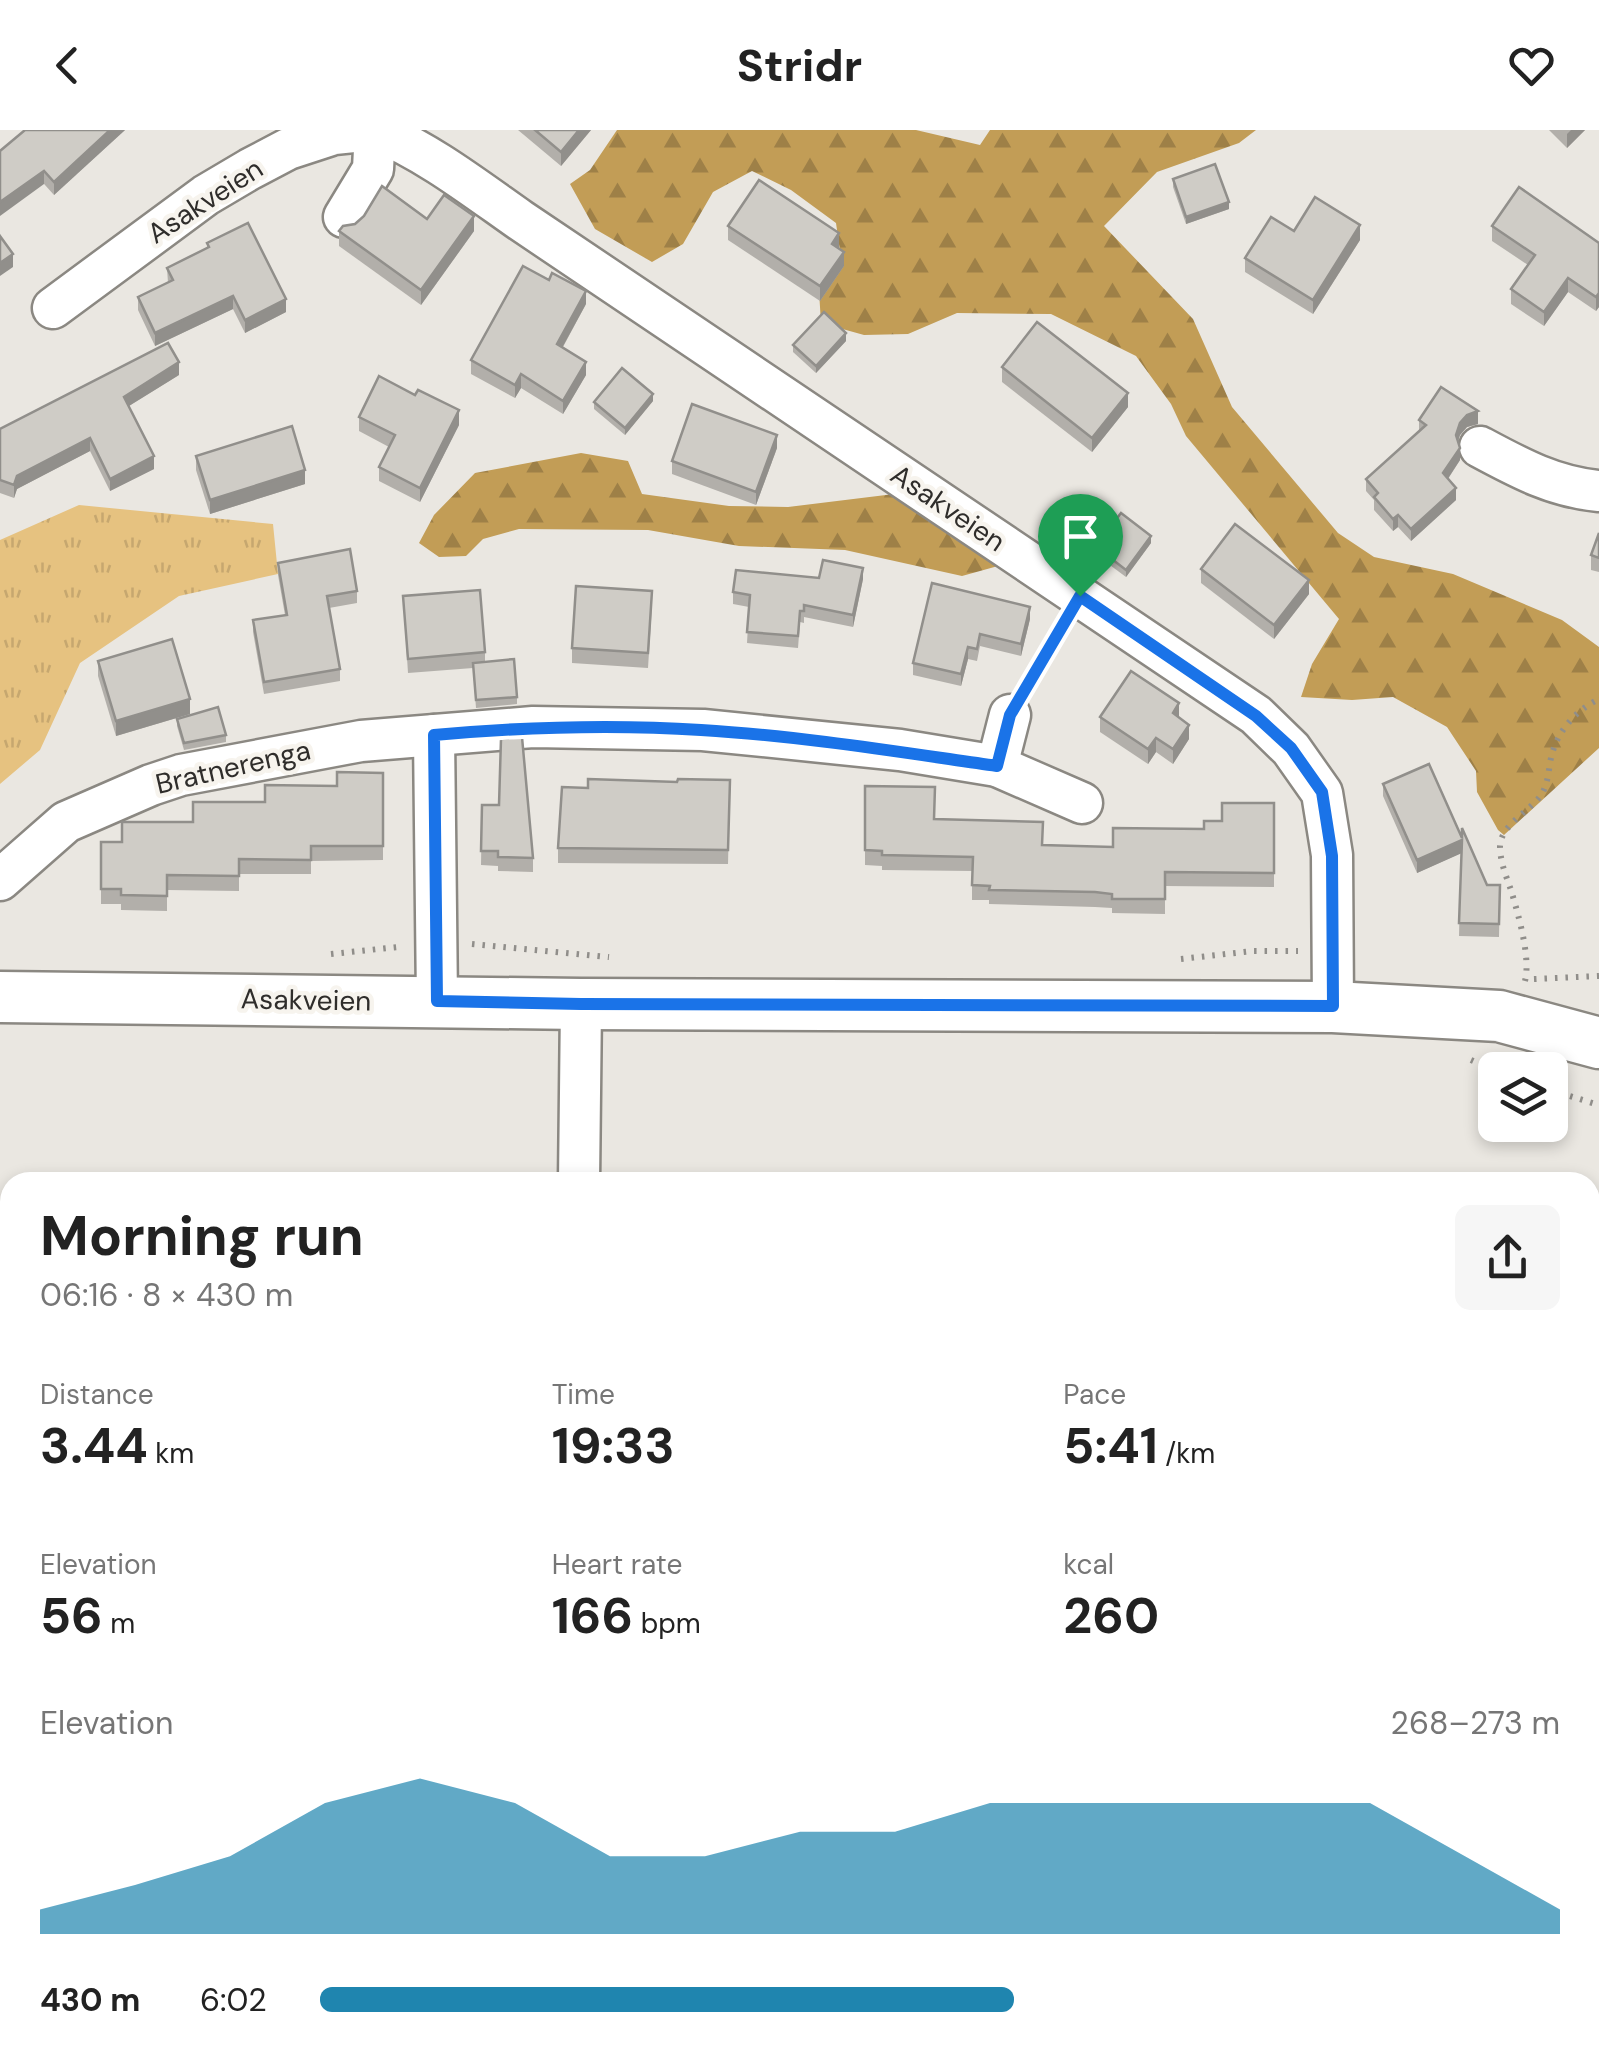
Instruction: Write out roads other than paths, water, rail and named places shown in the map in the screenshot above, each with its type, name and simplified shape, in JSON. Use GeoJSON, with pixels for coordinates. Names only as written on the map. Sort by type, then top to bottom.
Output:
{"type":"FeatureCollection","features":[{"type":"Feature","properties":{"kind":"main road","name":"Asakveien"},"geometry":{"type":"LineString","coordinates":[[0,997],[581,1004],[1333,1006],[1498,1016],[1599,1044]]}},
{"type":"Feature","properties":{"kind":"street"},"geometry":{"type":"LineString","coordinates":[[344,217],[374,169],[374,130]]}},
{"type":"Feature","properties":{"kind":"street","name":"Asakveien"},"geometry":{"type":"LineString","coordinates":[[53,308],[206,195],[288,149],[334,134],[374,130],[403,142],[780,382],[1256,716],[1291,748],[1322,792],[1332,856],[1333,1006]]}},
{"type":"Feature","properties":{"kind":"street"},"geometry":{"type":"LineString","coordinates":[[1480,447],[1530,474],[1571,489],[1599,491]]}},
{"type":"Feature","properties":{"kind":"street"},"geometry":{"type":"LineString","coordinates":[[997,766],[1010,715]]}},
{"type":"Feature","properties":{"kind":"street","name":"Bratnerenga"},"geometry":{"type":"LineString","coordinates":[[0,880],[66,822],[151,785],[324,746],[533,727],[703,730],[881,748],[997,766],[1082,803]]}},
{"type":"Feature","properties":{"kind":"street"},"geometry":{"type":"LineString","coordinates":[[434,735],[437,1001]]}},
{"type":"Feature","properties":{"kind":"street"},"geometry":{"type":"LineString","coordinates":[[579,1172],[581,1004]]}}]}
